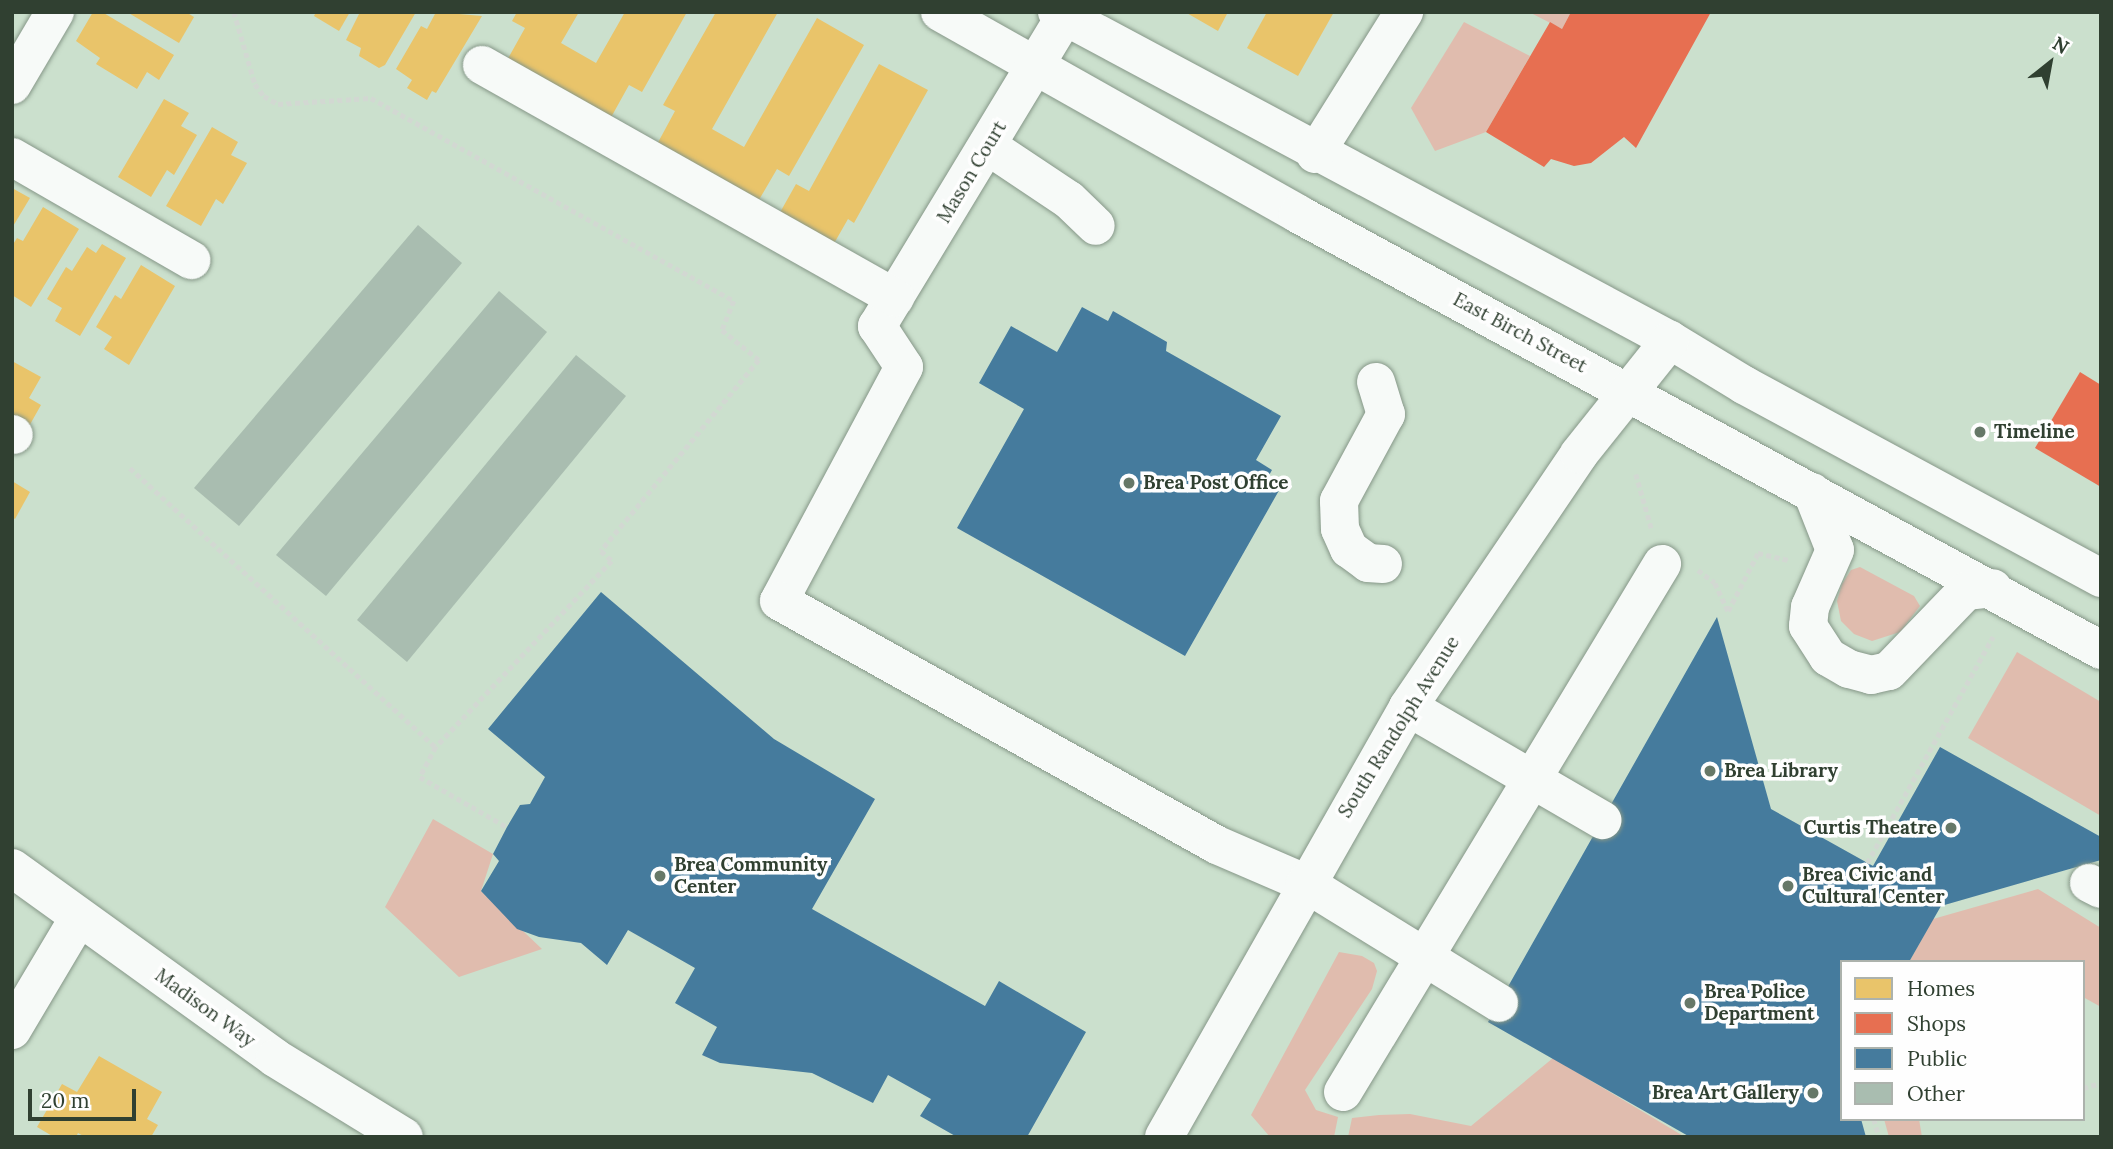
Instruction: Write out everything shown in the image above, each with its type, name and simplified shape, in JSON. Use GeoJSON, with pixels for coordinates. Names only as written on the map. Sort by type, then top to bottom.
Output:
{"type":"FeatureCollection","features":[{"type":"Feature","properties":{"kind":"street"},"geometry":{"type":"LineString","coordinates":[[12,85],[55,12]]}},
{"type":"Feature","properties":{"kind":"street","name":"East Birch Street"},"geometry":{"type":"LineString","coordinates":[[940,12],[1298,214],[1993,588],[2101,650]]}},
{"type":"Feature","properties":{"kind":"street"},"geometry":{"type":"LineString","coordinates":[[1315,154],[1404,12]]}},
{"type":"Feature","properties":{"kind":"street"},"geometry":{"type":"LineString","coordinates":[[1061,14],[1315,154],[1670,340],[1744,385],[2101,578]]}},
{"type":"Feature","properties":{"kind":"street","name":"Mason Court"},"geometry":{"type":"LineString","coordinates":[[886,312],[1036,68],[1061,14]]}},
{"type":"Feature","properties":{"kind":"street"},"geometry":{"type":"LineString","coordinates":[[482,65],[886,312],[904,367],[779,601],[1217,845],[1305,883],[1499,1003]]}},
{"type":"Feature","properties":{"kind":"street"},"geometry":{"type":"LineString","coordinates":[[988,146],[1069,200],[1096,226]]}},
{"type":"Feature","properties":{"kind":"street"},"geometry":{"type":"LineString","coordinates":[[12,157],[191,260]]}},
{"type":"Feature","properties":{"kind":"street","name":"South Randolph Avenue"},"geometry":{"type":"LineString","coordinates":[[1164,1137],[1305,883],[1408,707],[1628,390],[1670,340]]}},
{"type":"Feature","properties":{"kind":"street"},"geometry":{"type":"LineString","coordinates":[[1376,382],[1386,414],[1339,501],[1340,529],[1349,549],[1368,564],[1383,564]]}},
{"type":"Feature","properties":{"kind":"street"},"geometry":{"type":"LineString","coordinates":[[1812,492],[1835,550],[1810,607],[1808,626],[1828,657],[1849,670],[1871,676],[1889,671],[1966,591],[1993,588]]}},
{"type":"Feature","properties":{"kind":"street"},"geometry":{"type":"LineString","coordinates":[[1343,1092],[1662,564]]}},
{"type":"Feature","properties":{"kind":"street"},"geometry":{"type":"LineString","coordinates":[[1408,707],[1602,820]]}},
{"type":"Feature","properties":{"kind":"street","name":"Madison Way"},"geometry":{"type":"LineString","coordinates":[[12,868],[275,1058],[404,1137]]}},
{"type":"Feature","properties":{"kind":"street"},"geometry":{"type":"LineString","coordinates":[[12,1030],[79,917]]}},
{"type":"Feature","properties":{"kind":"path"},"geometry":{"type":"LineString","coordinates":[[234,12],[255,84],[264,96],[278,104],[371,97],[734,301],[722,330],[759,360],[601,551],[612,562],[436,747],[420,777],[507,827]]}},
{"type":"Feature","properties":{"kind":"path"},"geometry":{"type":"LineString","coordinates":[[130,468],[436,747]]}},
{"type":"Feature","properties":{"kind":"path"},"geometry":{"type":"LineString","coordinates":[[1636,474],[1662,564],[1685,560],[1715,583],[1728,611],[1758,553],[1797,562]]}},
{"type":"Feature","properties":{"kind":"path"},"geometry":{"type":"LineString","coordinates":[[1867,863],[1995,638],[1985,632]]}},
{"type":"Feature","properties":{"kind":"shaded area"},"geometry":{"type":"Polygon","coordinates":[[[1529,12],[1571,12],[1562,29],[1529,12]]]}},
{"type":"Feature","properties":{"kind":"shaded area"},"geometry":{"type":"Polygon","coordinates":[[[1464,22],[1530,56],[1486,132],[1435,151],[1411,108],[1464,22]]]}},
{"type":"Feature","properties":{"kind":"shaded area"},"geometry":{"type":"Polygon","coordinates":[[[1860,567],[1914,596],[1920,606],[1900,632],[1872,641],[1854,634],[1841,621],[1837,601],[1842,584],[1851,570],[1860,567]]]}},
{"type":"Feature","properties":{"kind":"shaded area"},"geometry":{"type":"Polygon","coordinates":[[[2017,652],[2101,702],[2101,816],[1968,738],[2017,652]]]}},
{"type":"Feature","properties":{"kind":"shaded area"},"geometry":{"type":"Polygon","coordinates":[[[433,819],[493,854],[481,891],[542,949],[459,977],[385,907],[433,819]]]}},
{"type":"Feature","properties":{"kind":"shaded area"},"geometry":{"type":"Polygon","coordinates":[[[2038,889],[2101,928],[2101,1007],[2085,998],[2085,960],[1910,960],[1933,919],[2038,889]]]}},
{"type":"Feature","properties":{"kind":"shaded area"},"geometry":{"type":"Polygon","coordinates":[[[1339,952],[1362,956],[1374,963],[1377,971],[1372,989],[1305,1090],[1316,1110],[1338,1117],[1334,1137],[1270,1137],[1251,1115],[1339,952]]]}},
{"type":"Feature","properties":{"kind":"shaded area"},"geometry":{"type":"Polygon","coordinates":[[[1553,1058],[1685,1137],[1348,1137],[1352,1118],[1379,1115],[1410,1114],[1471,1126],[1553,1058]]]}},
{"type":"Feature","properties":{"kind":"shaded area"},"geometry":{"type":"Polygon","coordinates":[[[1885,1121],[1919,1121],[1922,1137],[1889,1137],[1885,1121]]]}},
{"type":"Feature","properties":{"kind":"building: Homes"},"geometry":{"type":"Polygon","coordinates":[[[93,12],[102,12],[174,55],[159,80],[147,72],[137,89],[96,64],[100,58],[76,41],[93,12]]]}},
{"type":"Feature","properties":{"kind":"building: Homes"},"geometry":{"type":"Polygon","coordinates":[[[127,12],[186,12],[194,17],[179,43],[127,12]]]}},
{"type":"Feature","properties":{"kind":"building: Homes"},"geometry":{"type":"Polygon","coordinates":[[[316,12],[350,12],[339,31],[314,16],[316,12]]]}},
{"type":"Feature","properties":{"kind":"building: Homes"},"geometry":{"type":"Polygon","coordinates":[[[360,12],[416,12],[385,65],[379,68],[359,56],[361,48],[346,40],[360,12]]]}},
{"type":"Feature","properties":{"kind":"building: Homes"},"geometry":{"type":"Polygon","coordinates":[[[436,12],[482,16],[436,93],[432,91],[427,100],[407,88],[412,80],[396,69],[421,26],[427,29],[436,12]]]}},
{"type":"Feature","properties":{"kind":"building: Homes"},"geometry":{"type":"Polygon","coordinates":[[[517,12],[579,12],[561,43],[596,63],[625,12],[687,12],[642,92],[629,85],[609,121],[506,62],[525,28],[512,21],[517,12]]]}},
{"type":"Feature","properties":{"kind":"building: Homes"},"geometry":{"type":"Polygon","coordinates":[[[716,12],[778,12],[712,129],[744,147],[817,18],[864,45],[789,176],[777,169],[756,205],[655,148],[675,111],[663,105],[716,12]]]}},
{"type":"Feature","properties":{"kind":"building: Homes"},"geometry":{"type":"Polygon","coordinates":[[[1185,12],[1228,12],[1218,31],[1185,12]]]}},
{"type":"Feature","properties":{"kind":"building: Homes"},"geometry":{"type":"Polygon","coordinates":[[[1267,12],[1334,12],[1298,76],[1247,48],[1267,12]]]}},
{"type":"Feature","properties":{"kind":"building: Homes"},"geometry":{"type":"Polygon","coordinates":[[[879,64],[928,90],[854,223],[848,219],[832,247],[778,216],[796,184],[809,191],[879,64]]]}},
{"type":"Feature","properties":{"kind":"building: Homes"},"geometry":{"type":"Polygon","coordinates":[[[164,99],[189,113],[181,126],[197,135],[174,175],[167,170],[151,197],[118,177],[164,99]]]}},
{"type":"Feature","properties":{"kind":"building: Homes"},"geometry":{"type":"Polygon","coordinates":[[[212,127],[238,142],[231,155],[247,163],[223,204],[216,199],[201,226],[166,206],[212,127]]]}},
{"type":"Feature","properties":{"kind":"building: Homes"},"geometry":{"type":"Polygon","coordinates":[[[12,188],[30,198],[12,228],[12,188]]]}},
{"type":"Feature","properties":{"kind":"building: Homes"},"geometry":{"type":"Polygon","coordinates":[[[43,207],[79,229],[31,307],[12,295],[12,246],[17,238],[23,241],[43,207]]]}},
{"type":"Feature","properties":{"kind":"building: Homes"},"geometry":{"type":"Polygon","coordinates":[[[102,244],[126,258],[80,336],[55,321],[62,308],[47,299],[66,267],[72,271],[87,247],[96,253],[102,244]]]}},
{"type":"Feature","properties":{"kind":"building: Homes"},"geometry":{"type":"Polygon","coordinates":[[[141,265],[175,286],[129,365],[104,349],[112,337],[96,327],[115,295],[121,299],[141,265]]]}},
{"type":"Feature","properties":{"kind":"building: Homes"},"geometry":{"type":"Polygon","coordinates":[[[12,361],[41,377],[29,398],[41,405],[28,428],[12,419],[12,361]]]}},
{"type":"Feature","properties":{"kind":"building: Homes"},"geometry":{"type":"Polygon","coordinates":[[[12,481],[30,492],[15,519],[12,517],[12,481]]]}},
{"type":"Feature","properties":{"kind":"building: Homes"},"geometry":{"type":"Polygon","coordinates":[[[99,1056],[162,1092],[147,1119],[158,1125],[151,1137],[85,1137],[78,1133],[76,1137],[54,1137],[37,1127],[62,1084],[77,1092],[99,1056]]]}},
{"type":"Feature","properties":{"kind":"building: Shops"},"geometry":{"type":"Polygon","coordinates":[[[1571,12],[1711,12],[1636,148],[1624,137],[1591,163],[1574,166],[1551,159],[1544,167],[1486,132],[1550,22],[1562,29],[1571,12]]]}},
{"type":"Feature","properties":{"kind":"building: Shops"},"geometry":{"type":"Polygon","coordinates":[[[2080,372],[2101,385],[2101,487],[2035,448],[2080,372]]]}},
{"type":"Feature","properties":{"kind":"building: Public","name":"Brea Post Office"},"geometry":{"type":"Polygon","coordinates":[[[1082,307],[1108,321],[1113,311],[1167,342],[1166,351],[1281,416],[1256,460],[1272,470],[1267,479],[1281,487],[1185,656],[957,528],[1024,409],[979,383],[1011,326],[1057,352],[1082,307]]]}},
{"type":"Feature","properties":{"kind":"building: Public","name":"Brea Community Center"},"geometry":{"type":"Polygon","coordinates":[[[601,592],[774,739],[875,799],[812,909],[985,1006],[999,981],[1086,1032],[1027,1137],[957,1137],[920,1116],[931,1099],[888,1075],[873,1103],[812,1073],[720,1063],[702,1055],[717,1027],[675,1003],[695,968],[628,930],[607,965],[581,943],[539,937],[517,929],[481,891],[499,861],[493,854],[507,827],[520,805],[530,804],[545,777],[488,729],[601,592]]]}},
{"type":"Feature","properties":{"kind":"building: Public","name":"Brea Civic and Cultural Center"},"geometry":{"type":"Polygon","coordinates":[[[1717,617],[1771,809],[1873,866],[1940,747],[2101,837],[2101,860],[1941,906],[1910,960],[1840,960],[1840,1121],[1862,1121],[1866,1137],[1690,1137],[1488,1022],[1717,617]]]}},
{"type":"Feature","properties":{"kind":"building: Other"},"geometry":{"type":"Polygon","coordinates":[[[418,225],[462,263],[239,526],[194,488],[418,225]]]}},
{"type":"Feature","properties":{"kind":"building: Other"},"geometry":{"type":"Polygon","coordinates":[[[499,291],[547,332],[326,596],[276,555],[499,291]]]}},
{"type":"Feature","properties":{"kind":"building: Other"},"geometry":{"type":"Polygon","coordinates":[[[576,355],[626,396],[407,662],[357,620],[576,355]]]}},
{"type":"Feature","properties":{"kind":"place","name":"Timeline"},"geometry":{"type":"Point","coordinates":[1980,432]}},
{"type":"Feature","properties":{"kind":"place","name":"Brea Post Office"},"geometry":{"type":"Point","coordinates":[1129,483]}},
{"type":"Feature","properties":{"kind":"place","name":"Brea Library"},"geometry":{"type":"Point","coordinates":[1710,771]}},
{"type":"Feature","properties":{"kind":"place","name":"Curtis Theatre"},"geometry":{"type":"Point","coordinates":[1951,828]}},
{"type":"Feature","properties":{"kind":"place","name":"Brea Community Center"},"geometry":{"type":"Point","coordinates":[660,876]}},
{"type":"Feature","properties":{"kind":"place","name":"Brea Civic and Cultural Center"},"geometry":{"type":"Point","coordinates":[1788,886]}},
{"type":"Feature","properties":{"kind":"place","name":"Brea Police Department"},"geometry":{"type":"Point","coordinates":[1690,1003]}},
{"type":"Feature","properties":{"kind":"place","name":"Brea Art Gallery"},"geometry":{"type":"Point","coordinates":[1813,1093]}}]}
